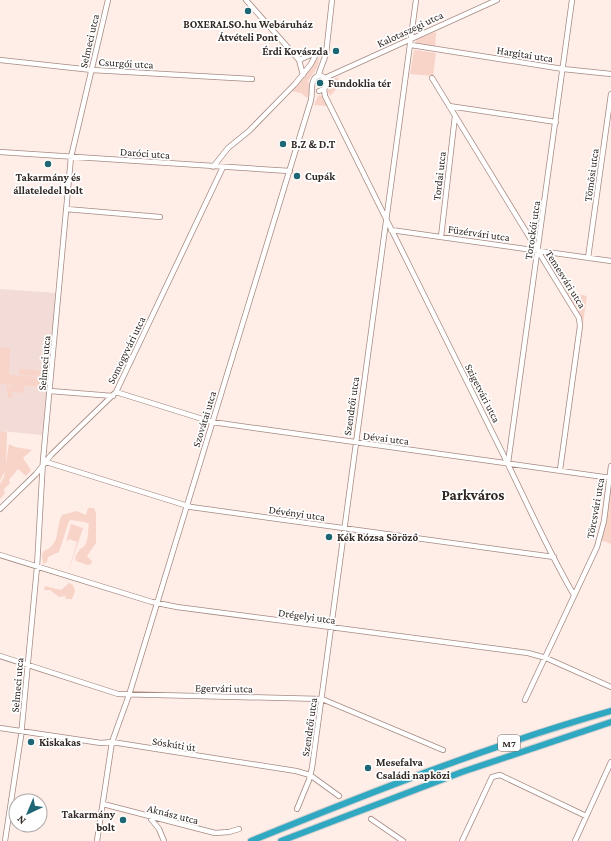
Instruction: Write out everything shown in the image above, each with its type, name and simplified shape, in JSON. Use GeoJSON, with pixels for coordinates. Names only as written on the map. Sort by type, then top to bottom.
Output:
{"type":"FeatureCollection","features":[{"type":"Feature","properties":{"kind":"highway","name":"M7"},"geometry":{"type":"LineString","coordinates":[[251,841],[357,798],[446,765],[508,743],[611,711]]}},
{"type":"Feature","properties":{"kind":"highway","name":"M7"},"geometry":{"type":"LineString","coordinates":[[281,841],[462,772],[611,722]]}},
{"type":"Feature","properties":{"kind":"street","name":"Selmeci utca"},"geometry":{"type":"LineString","coordinates":[[6,841],[22,731],[71,157],[108,0]]}},
{"type":"Feature","properties":{"kind":"street"},"geometry":{"type":"LineString","coordinates":[[246,0],[299,60],[303,75]]}},
{"type":"Feature","properties":{"kind":"street"},"geometry":{"type":"LineString","coordinates":[[311,100],[327,85],[323,78],[323,65],[326,54],[332,0]]}},
{"type":"Feature","properties":{"kind":"street","name":"Szendrői utca"},"geometry":{"type":"LineString","coordinates":[[296,809],[310,775],[322,699],[355,443],[413,33],[416,0]]}},
{"type":"Feature","properties":{"kind":"street","name":"Kalotaszegi utca"},"geometry":{"type":"LineString","coordinates":[[323,78],[332,76],[497,0]]}},
{"type":"Feature","properties":{"kind":"street","name":"Torockói utca"},"geometry":{"type":"LineString","coordinates":[[508,462],[572,0]]}},
{"type":"Feature","properties":{"kind":"street","name":"Hargitai utca"},"geometry":{"type":"LineString","coordinates":[[411,45],[563,69],[611,74]]}},
{"type":"Feature","properties":{"kind":"street"},"geometry":{"type":"LineString","coordinates":[[299,60],[316,54],[326,54]]}},
{"type":"Feature","properties":{"kind":"street"},"geometry":{"type":"LineString","coordinates":[[213,166],[228,148],[248,131],[303,75],[316,54]]}},
{"type":"Feature","properties":{"kind":"street","name":"Csurgói utca"},"geometry":{"type":"LineString","coordinates":[[0,60],[92,70],[252,79]]}},
{"type":"Feature","properties":{"kind":"street"},"geometry":{"type":"LineString","coordinates":[[319,91],[313,87],[313,80],[323,78]]}},
{"type":"Feature","properties":{"kind":"street","name":"Temesvári utca"},"geometry":{"type":"LineString","coordinates":[[432,78],[577,314],[580,326],[560,470]]}},
{"type":"Feature","properties":{"kind":"street","name":"Szovátai utca"},"geometry":{"type":"LineString","coordinates":[[97,841],[103,804],[102,799],[112,742],[129,695],[156,603],[290,171],[311,100],[313,87]]}},
{"type":"Feature","properties":{"kind":"street","name":"Szigetvári utca"},"geometry":{"type":"LineString","coordinates":[[324,89],[325,96],[386,220],[574,595]]}},
{"type":"Feature","properties":{"kind":"street","name":"Szigetvári utca"},"geometry":{"type":"LineString","coordinates":[[319,91],[325,96]]}},
{"type":"Feature","properties":{"kind":"street","name":"Tömösi utca"},"geometry":{"type":"LineString","coordinates":[[588,258],[611,94]]}},
{"type":"Feature","properties":{"kind":"street"},"geometry":{"type":"LineString","coordinates":[[449,106],[556,122]]}},
{"type":"Feature","properties":{"kind":"street","name":"Tordai utca"},"geometry":{"type":"LineString","coordinates":[[441,237],[455,116]]}},
{"type":"Feature","properties":{"kind":"street","name":"Daróci utca"},"geometry":{"type":"LineString","coordinates":[[0,152],[290,171]]}},
{"type":"Feature","properties":{"kind":"street","name":"Somogyvári utca"},"geometry":{"type":"LineString","coordinates":[[0,509],[44,462],[114,394],[223,167]]}},
{"type":"Feature","properties":{"kind":"street"},"geometry":{"type":"LineString","coordinates":[[66,208],[160,217]]}},
{"type":"Feature","properties":{"kind":"street","name":"Füzérvári utca"},"geometry":{"type":"LineString","coordinates":[[391,230],[611,261]]}},
{"type":"Feature","properties":{"kind":"street","name":"Dévai utca"},"geometry":{"type":"LineString","coordinates":[[50,390],[114,394],[212,422],[355,443],[508,462],[610,478]]}},
{"type":"Feature","properties":{"kind":"street","name":"Dévényi utca"},"geometry":{"type":"LineString","coordinates":[[44,462],[186,506],[344,530],[554,557]]}},
{"type":"Feature","properties":{"kind":"street","name":"Törcsvári utca"},"geometry":{"type":"LineString","coordinates":[[574,595],[600,537],[611,466]]}},
{"type":"Feature","properties":{"kind":"street","name":"Drégelyi utca"},"geometry":{"type":"LineString","coordinates":[[0,555],[156,603],[332,628],[528,653],[546,658],[611,687]]}},
{"type":"Feature","properties":{"kind":"street"},"geometry":{"type":"LineString","coordinates":[[525,700],[546,658],[574,595]]}},
{"type":"Feature","properties":{"kind":"street","name":"Egervári utca"},"geometry":{"type":"LineString","coordinates":[[0,656],[118,694],[322,699],[443,750]]}},
{"type":"Feature","properties":{"kind":"street","name":"Sóskúti út"},"geometry":{"type":"LineString","coordinates":[[0,728],[101,743],[112,742],[296,771],[310,775],[339,796]]}},
{"type":"Feature","properties":{"kind":"street"},"geometry":{"type":"LineString","coordinates":[[575,841],[611,762]]}},
{"type":"Feature","properties":{"kind":"street"},"geometry":{"type":"LineString","coordinates":[[462,841],[492,777],[500,775],[586,816]]}},
{"type":"Feature","properties":{"kind":"street","name":"Aknász utca"},"geometry":{"type":"LineString","coordinates":[[103,804],[214,833],[229,832],[239,829]]}},
{"type":"Feature","properties":{"kind":"street"},"geometry":{"type":"LineString","coordinates":[[149,817],[156,825],[164,841]]}},
{"type":"Feature","properties":{"kind":"street"},"geometry":{"type":"LineString","coordinates":[[371,819],[404,841]]}},
{"type":"Feature","properties":{"kind":"shaded area"},"geometry":{"type":"Polygon","coordinates":[[[436,32],[435,47],[415,43],[417,39],[436,32]]]}},
{"type":"Feature","properties":{"kind":"shaded area"},"geometry":{"type":"Polygon","coordinates":[[[414,50],[436,53],[433,76],[410,74],[414,50]]]}},
{"type":"Feature","properties":{"kind":"shaded area"},"geometry":{"type":"Polygon","coordinates":[[[320,56],[317,68],[308,81],[310,91],[307,98],[301,93],[291,91],[320,56]]]}},
{"type":"Feature","properties":{"kind":"shaded area"},"geometry":{"type":"Polygon","coordinates":[[[338,77],[337,87],[330,96],[327,90],[330,86],[330,80],[338,77]]]}},
{"type":"Feature","properties":{"kind":"shaded area"},"geometry":{"type":"Polygon","coordinates":[[[320,95],[323,97],[328,106],[314,105],[318,96],[320,95]]]}},
{"type":"Feature","properties":{"kind":"shaded area"},"geometry":{"type":"Polygon","coordinates":[[[0,289],[56,293],[43,435],[0,431],[0,289]]]}},
{"type":"Feature","properties":{"kind":"shaded area"},"geometry":{"type":"Polygon","coordinates":[[[565,291],[587,296],[583,323],[581,323],[578,312],[565,291]]]}},
{"type":"Feature","properties":{"kind":"shaded area"},"geometry":{"type":"Polygon","coordinates":[[[0,347],[10,348],[9,375],[48,378],[48,387],[24,386],[23,393],[12,392],[12,385],[0,384],[0,347]]]}},
{"type":"Feature","properties":{"kind":"shaded area"},"geometry":{"type":"Polygon","coordinates":[[[20,369],[44,371],[37,376],[20,375],[18,371],[20,369]]]}},
{"type":"Feature","properties":{"kind":"shaded area"},"geometry":{"type":"Polygon","coordinates":[[[6,386],[11,386],[13,397],[8,398],[6,386]]]}},
{"type":"Feature","properties":{"kind":"shaded area"},"geometry":{"type":"Polygon","coordinates":[[[0,431],[7,432],[6,463],[9,444],[15,447],[32,450],[23,458],[31,470],[26,476],[18,469],[9,480],[10,483],[4,489],[5,493],[0,499],[0,484],[4,477],[5,471],[0,481],[0,431]]]}},
{"type":"Feature","properties":{"kind":"shaded area"},"geometry":{"type":"Polygon","coordinates":[[[610,479],[611,480],[611,544],[601,540],[610,479]]]}},
{"type":"Feature","properties":{"kind":"shaded area"},"geometry":{"type":"Polygon","coordinates":[[[88,508],[94,508],[96,513],[96,543],[87,556],[92,561],[91,564],[88,565],[76,561],[75,557],[87,542],[89,524],[70,520],[59,552],[48,557],[47,562],[43,564],[42,555],[44,551],[53,545],[57,536],[62,515],[77,511],[86,515],[88,508]]]}},
{"type":"Feature","properties":{"kind":"shaded area"},"geometry":{"type":"Polygon","coordinates":[[[71,524],[83,528],[68,573],[77,542],[69,539],[66,542],[71,524]]]}},
{"type":"Feature","properties":{"kind":"shaded area"},"geometry":{"type":"Polygon","coordinates":[[[69,583],[73,585],[75,591],[72,599],[66,599],[65,596],[59,597],[50,590],[44,590],[45,586],[61,590],[69,583]]]}},
{"type":"Feature","properties":{"kind":"place","name":"BOXERALSO.hu Webáruház Átvételi Pont"},"geometry":{"type":"Point","coordinates":[248,11]}},
{"type":"Feature","properties":{"kind":"place","name":"Érdi Kovászda"},"geometry":{"type":"Point","coordinates":[336,51]}},
{"type":"Feature","properties":{"kind":"place","name":"Fundoklia tér"},"geometry":{"type":"Point","coordinates":[320,83]}},
{"type":"Feature","properties":{"kind":"place","name":"B.Z & D.T"},"geometry":{"type":"Point","coordinates":[283,144]}},
{"type":"Feature","properties":{"kind":"place","name":"Takarmány és állateledel bolt"},"geometry":{"type":"Point","coordinates":[48,164]}},
{"type":"Feature","properties":{"kind":"place","name":"Cupák"},"geometry":{"type":"Point","coordinates":[297,176]}},
{"type":"Feature","properties":{"kind":"place","name":"Kék Rózsa Söröző"},"geometry":{"type":"Point","coordinates":[329,537]}},
{"type":"Feature","properties":{"kind":"place","name":"Kiskakas"},"geometry":{"type":"Point","coordinates":[31,742]}},
{"type":"Feature","properties":{"kind":"place","name":"Mesefalva Családi napközi"},"geometry":{"type":"Point","coordinates":[368,768]}},
{"type":"Feature","properties":{"kind":"place","name":"Takarmány bolt"},"geometry":{"type":"Point","coordinates":[123,820]}},
{"type":"Feature","properties":{"kind":"district","name":"Parkváros"},"geometry":{"type":"Point","coordinates":[473,495]}}]}
